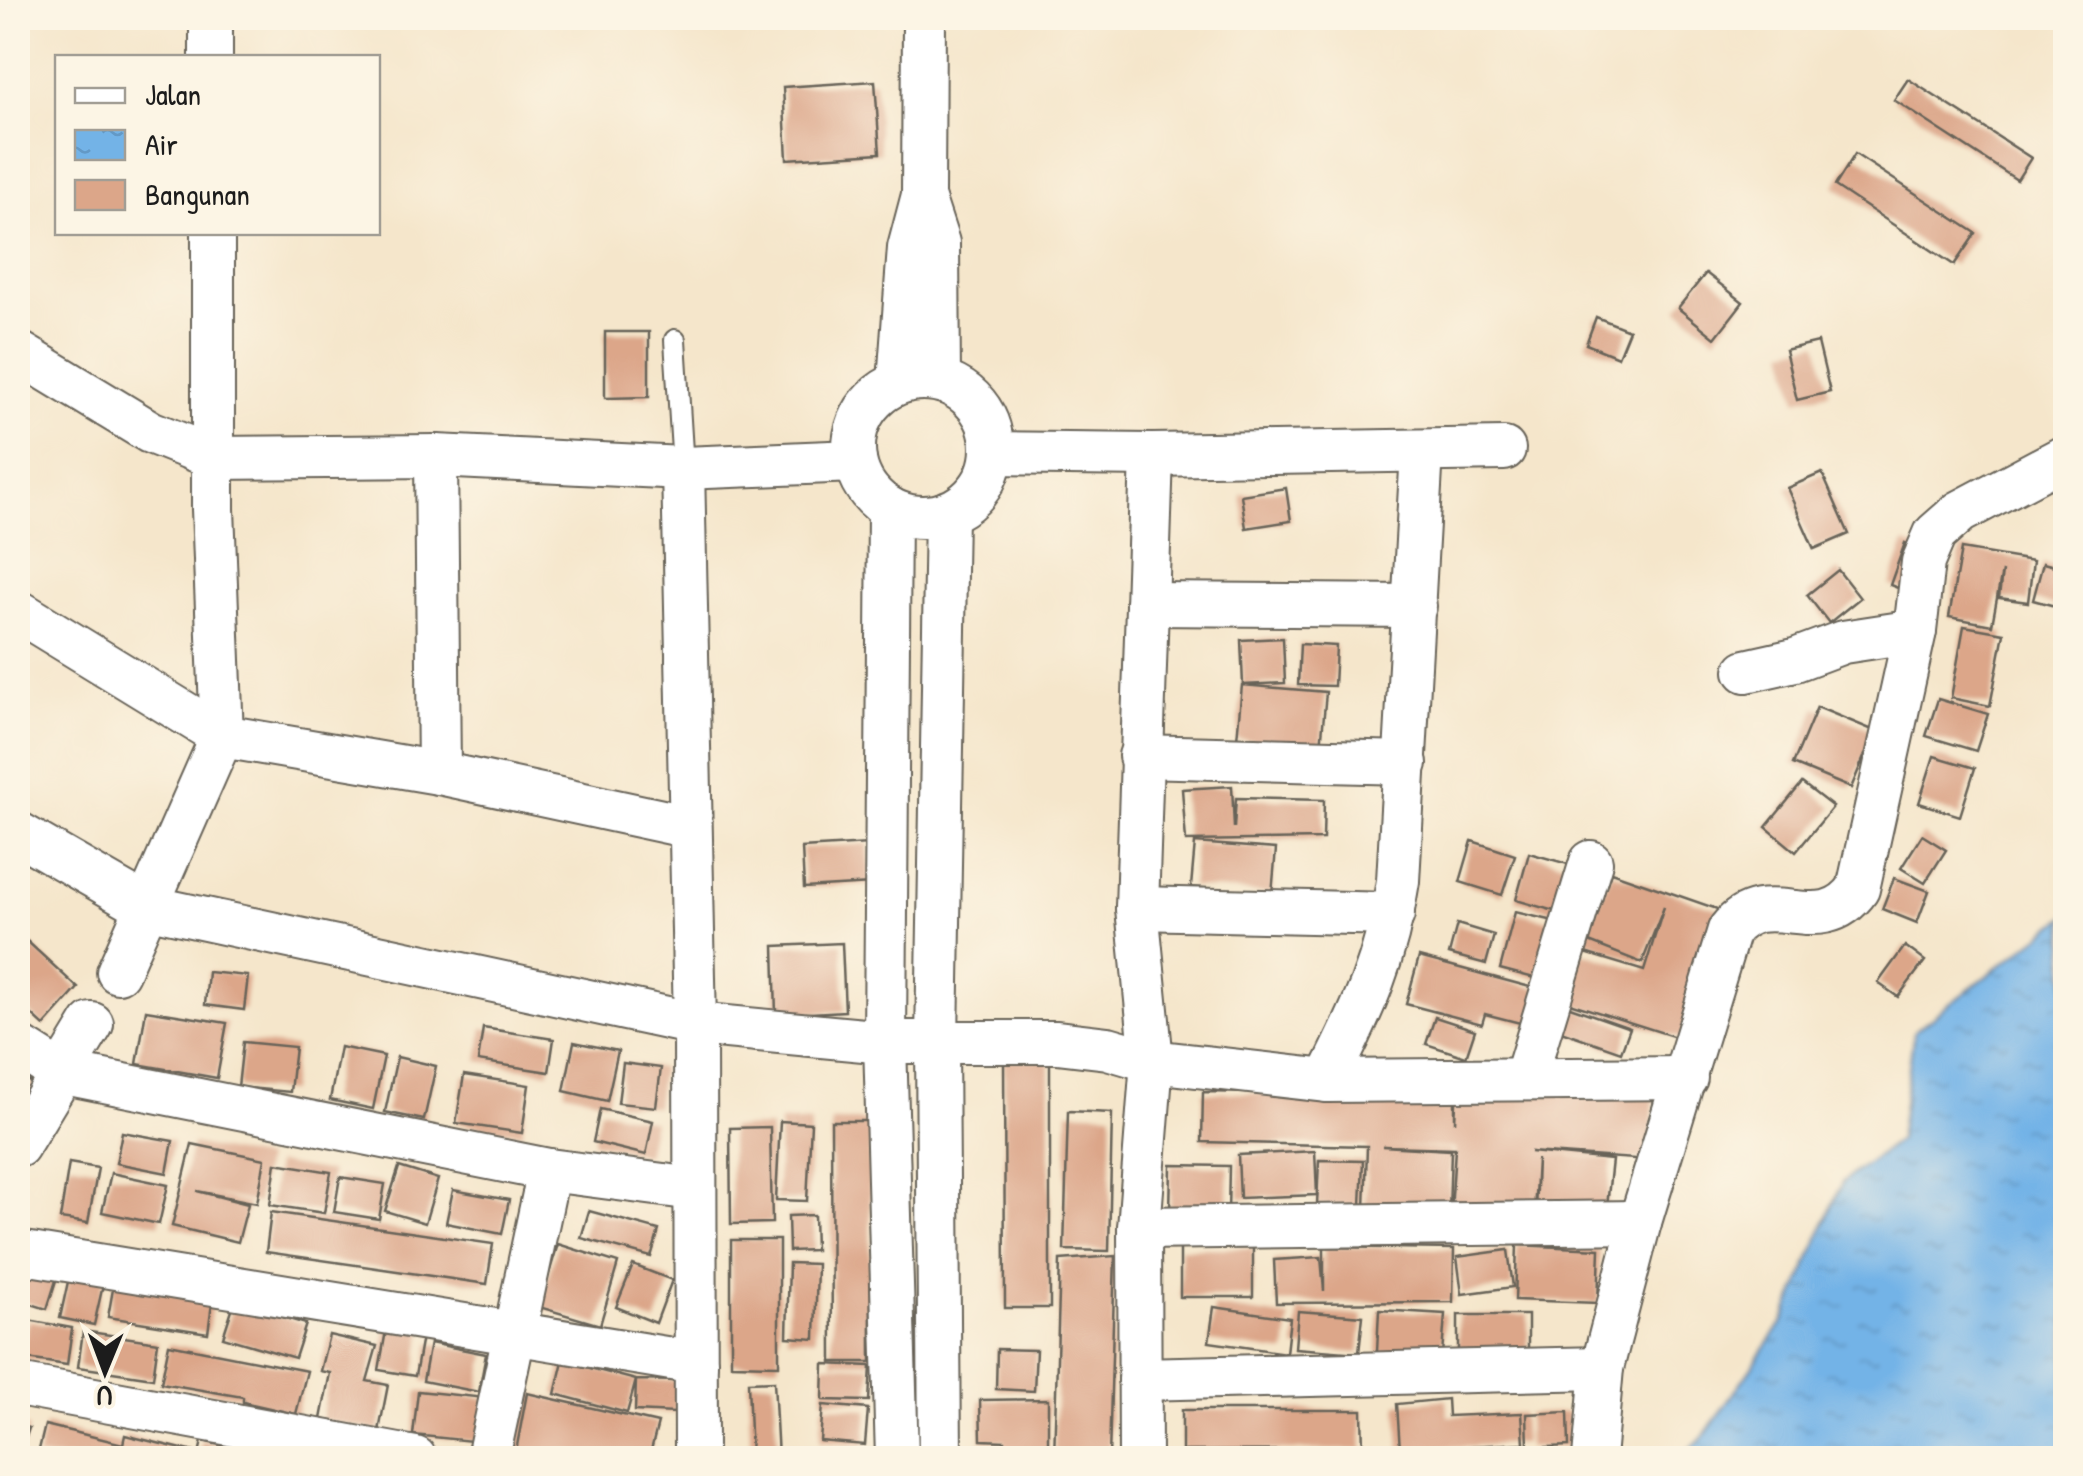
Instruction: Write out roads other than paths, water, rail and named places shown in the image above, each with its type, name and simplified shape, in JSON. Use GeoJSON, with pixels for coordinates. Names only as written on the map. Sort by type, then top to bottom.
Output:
{"type":"FeatureCollection","features":[{"type":"Feature","properties":{"kind":"street"},"geometry":{"type":"LineString","coordinates":[[211,18],[211,55]]}},
{"type":"Feature","properties":{"kind":"street"},"geometry":{"type":"LineString","coordinates":[[919,381],[909,248],[923,195],[924,18]]}},
{"type":"Feature","properties":{"kind":"street"},"geometry":{"type":"LineString","coordinates":[[118,972],[222,736],[214,458],[213,235]]}},
{"type":"Feature","properties":{"kind":"street"},"geometry":{"type":"LineString","coordinates":[[18,352],[150,432],[214,458],[436,456],[683,468],[855,461]]}},
{"type":"Feature","properties":{"kind":"street"},"geometry":{"type":"LineString","coordinates":[[919,381],[973,399],[991,434],[992,453],[978,490],[946,512],[927,517],[889,508],[862,480],[855,461],[854,442],[868,405],[919,381]]}},
{"type":"Feature","properties":{"kind":"street"},"geometry":{"type":"LineString","coordinates":[[992,453],[1152,455],[1504,448]]}},
{"type":"Feature","properties":{"kind":"street"},"geometry":{"type":"LineString","coordinates":[[1327,1081],[1374,987],[1393,914],[1406,764],[1422,451]]}},
{"type":"Feature","properties":{"kind":"street"},"geometry":{"type":"LineString","coordinates":[[1140,1458],[1139,1228],[1152,1061],[1137,908],[1152,455]]}},
{"type":"Feature","properties":{"kind":"street"},"geometry":{"type":"LineString","coordinates":[[436,456],[439,773]]}},
{"type":"Feature","properties":{"kind":"street"},"geometry":{"type":"LineString","coordinates":[[1594,1458],[1602,1368],[1640,1222],[1729,930],[1741,914],[1755,910],[1828,914],[1847,905],[1858,889],[1915,631],[1922,562],[1935,534],[1960,512],[2066,456]]}},
{"type":"Feature","properties":{"kind":"street"},"geometry":{"type":"LineString","coordinates":[[683,468],[695,1024],[696,1458]]}},
{"type":"Feature","properties":{"kind":"street"},"geometry":{"type":"LineString","coordinates":[[889,508],[885,1042],[897,1458]]}},
{"type":"Feature","properties":{"kind":"street"},"geometry":{"type":"LineString","coordinates":[[940,1458],[937,1041],[946,512]]}},
{"type":"Feature","properties":{"kind":"street"},"geometry":{"type":"LineString","coordinates":[[1147,604],[1415,606]]}},
{"type":"Feature","properties":{"kind":"street"},"geometry":{"type":"LineString","coordinates":[[18,612],[222,736],[439,773],[690,827]]}},
{"type":"Feature","properties":{"kind":"street"},"geometry":{"type":"LineString","coordinates":[[1746,671],[1794,660],[1844,642],[1915,631]]}},
{"type":"Feature","properties":{"kind":"street"},"geometry":{"type":"LineString","coordinates":[[1140,756],[1406,764]]}},
{"type":"Feature","properties":{"kind":"street"},"geometry":{"type":"LineString","coordinates":[[18,833],[145,906],[695,1024],[885,1042],[1057,1042],[1108,1048],[1152,1061],[1327,1081],[1526,1076],[1686,1078]]}},
{"type":"Feature","properties":{"kind":"street"},"geometry":{"type":"LineString","coordinates":[[1526,1076],[1592,862]]}},
{"type":"Feature","properties":{"kind":"street"},"geometry":{"type":"LineString","coordinates":[[1137,908],[1393,914]]}},
{"type":"Feature","properties":{"kind":"street"},"geometry":{"type":"LineString","coordinates":[[18,1146],[59,1072],[92,1024]]}},
{"type":"Feature","properties":{"kind":"street"},"geometry":{"type":"LineString","coordinates":[[18,1046],[59,1072],[549,1170],[694,1190]]}},
{"type":"Feature","properties":{"kind":"street"},"geometry":{"type":"LineString","coordinates":[[488,1458],[549,1170]]}},
{"type":"Feature","properties":{"kind":"street"},"geometry":{"type":"LineString","coordinates":[[1139,1228],[1640,1222]]}},
{"type":"Feature","properties":{"kind":"street"},"geometry":{"type":"LineString","coordinates":[[18,1252],[696,1363]]}},
{"type":"Feature","properties":{"kind":"street"},"geometry":{"type":"LineString","coordinates":[[1139,1378],[1602,1368]]}},
{"type":"Feature","properties":{"kind":"street"},"geometry":{"type":"LineString","coordinates":[[18,1386],[415,1458]]}},
{"type":"Feature","properties":{"kind":"lane"},"geometry":{"type":"LineString","coordinates":[[675,340],[683,468]]}},
{"type":"Feature","properties":{"kind":"water"},"geometry":{"type":"Polygon","coordinates":[[[2065,917],[2065,1458],[1680,1458],[1703,1437],[1784,1321],[1842,1182],[1899,1140],[1914,1031],[2065,917]]]}}]}
